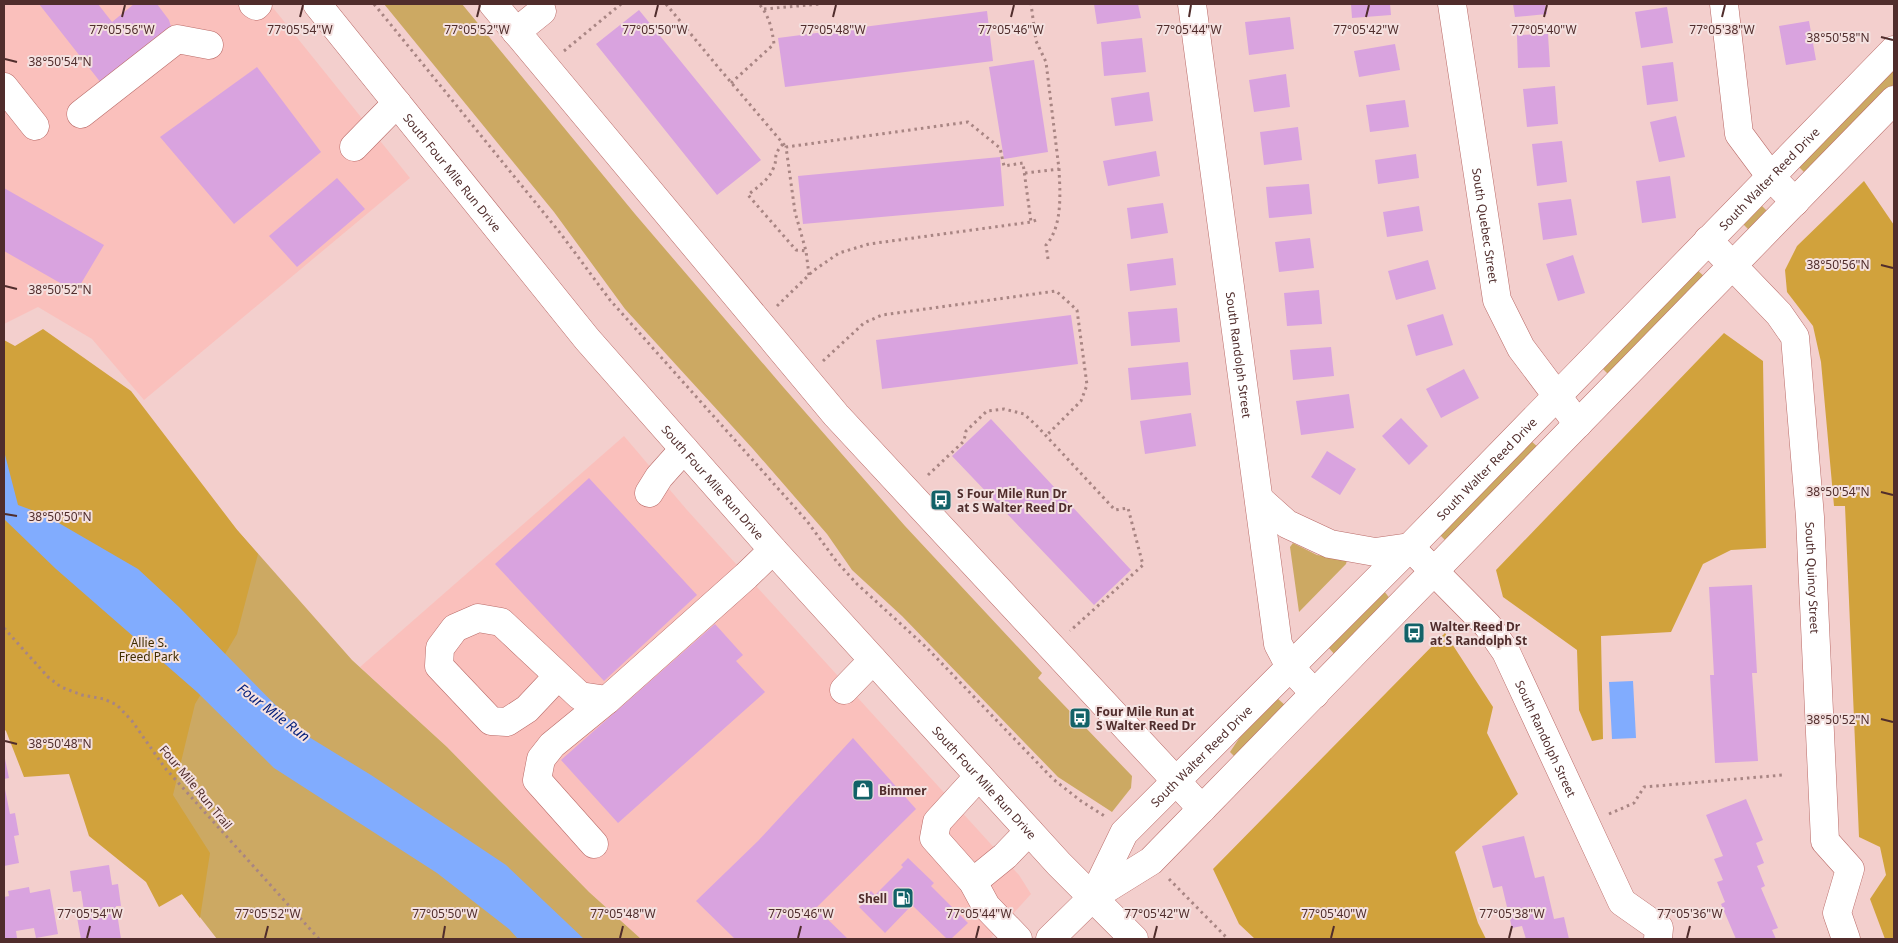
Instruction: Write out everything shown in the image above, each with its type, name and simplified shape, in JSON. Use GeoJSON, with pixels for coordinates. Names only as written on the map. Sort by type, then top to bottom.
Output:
{"type":"FeatureCollection","features":[{"type":"Feature","properties":{"kind":"street"},"geometry":{"type":"LineString","coordinates":[[253,4],[256,6],[258,4]]}},
{"type":"Feature","properties":{"kind":"street","name":"South Four Mile Run Drive"},"geometry":{"type":"LineString","coordinates":[[317,4],[586,339],[773,550],[1059,864],[1134,939]]}},
{"type":"Feature","properties":{"kind":"street"},"geometry":{"type":"LineString","coordinates":[[493,4],[836,415],[1202,809]]}},
{"type":"Feature","properties":{"kind":"street","name":"South Randolph Street"},"geometry":{"type":"LineString","coordinates":[[1192,4],[1278,644],[1290,667],[1315,694]]}},
{"type":"Feature","properties":{"kind":"street","name":"South Quebec Street"},"geometry":{"type":"LineString","coordinates":[[1452,4],[1498,300],[1521,348],[1578,424]]}},
{"type":"Feature","properties":{"kind":"street"},"geometry":{"type":"LineString","coordinates":[[1724,4],[1739,134],[1771,177],[1795,202]]}},
{"type":"Feature","properties":{"kind":"street"},"geometry":{"type":"LineString","coordinates":[[516,32],[542,11]]}},
{"type":"Feature","properties":{"kind":"street"},"geometry":{"type":"LineString","coordinates":[[81,114],[177,39],[209,45]]}},
{"type":"Feature","properties":{"kind":"street","name":"South Walter Reed Drive"},"geometry":{"type":"LineString","coordinates":[[1094,897],[1124,833],[1410,547],[1894,50]]}},
{"type":"Feature","properties":{"kind":"street"},"geometry":{"type":"LineString","coordinates":[[4,86],[35,126]]}},
{"type":"Feature","properties":{"kind":"street","name":"South Walter Reed Drive"},"geometry":{"type":"LineString","coordinates":[[1050,939],[1094,897],[1151,861],[1894,100]]}},
{"type":"Feature","properties":{"kind":"street"},"geometry":{"type":"LineString","coordinates":[[354,147],[397,103]]}},
{"type":"Feature","properties":{"kind":"street","name":"South Quincy Street"},"geometry":{"type":"LineString","coordinates":[[1708,240],[1779,314],[1796,337],[1810,517],[1825,841],[1850,869],[1837,913],[1846,939]]}},
{"type":"Feature","properties":{"kind":"street"},"geometry":{"type":"LineString","coordinates":[[649,492],[659,477],[684,449]]}},
{"type":"Feature","properties":{"kind":"street"},"geometry":{"type":"LineString","coordinates":[[1259,499],[1287,524],[1330,544],[1375,552],[1410,547]]}},
{"type":"Feature","properties":{"kind":"street","name":"South Randolph Street"},"geometry":{"type":"LineString","coordinates":[[1410,547],[1488,626],[1506,652],[1622,902],[1660,928],[1658,939]]}},
{"type":"Feature","properties":{"kind":"street"},"geometry":{"type":"LineString","coordinates":[[594,844],[538,780],[541,759],[552,745],[607,700],[773,550]]}},
{"type":"Feature","properties":{"kind":"street"},"geometry":{"type":"LineString","coordinates":[[844,690],[873,660]]}},
{"type":"Feature","properties":{"kind":"street"},"geometry":{"type":"LineString","coordinates":[[558,676],[580,696],[607,700]]}},
{"type":"Feature","properties":{"kind":"street"},"geometry":{"type":"LineString","coordinates":[[979,776],[937,822],[934,838],[973,882],[986,906],[1018,939]]}},
{"type":"Feature","properties":{"kind":"street"},"geometry":{"type":"LineString","coordinates":[[973,882],[1005,856],[1029,831]]}},
{"type":"Feature","properties":{"kind":"path"},"geometry":{"type":"LineString","coordinates":[[374,4],[560,234],[610,300],[807,521],[837,562],[857,584],[927,648],[1054,779],[1081,801],[1108,818]]}},
{"type":"Feature","properties":{"kind":"path"},"geometry":{"type":"LineString","coordinates":[[564,51],[621,4]]}},
{"type":"Feature","properties":{"kind":"path"},"geometry":{"type":"LineString","coordinates":[[666,4],[786,147],[795,212],[806,251],[809,275]]}},
{"type":"Feature","properties":{"kind":"path"},"geometry":{"type":"LineString","coordinates":[[731,83],[774,44],[772,28],[764,9],[759,4]]}},
{"type":"Feature","properties":{"kind":"path"},"geometry":{"type":"LineString","coordinates":[[764,9],[820,4]]}},
{"type":"Feature","properties":{"kind":"path"},"geometry":{"type":"LineString","coordinates":[[1032,4],[1036,40],[1046,62],[1059,169],[1060,195],[1057,221],[1051,239],[1046,245],[1048,259]]}},
{"type":"Feature","properties":{"kind":"path"},"geometry":{"type":"LineString","coordinates":[[786,147],[968,122],[1000,148],[1004,166],[1024,163],[1031,222]]}},
{"type":"Feature","properties":{"kind":"path"},"geometry":{"type":"LineString","coordinates":[[783,144],[776,152],[774,169],[748,195],[796,250],[806,251]]}},
{"type":"Feature","properties":{"kind":"path"},"geometry":{"type":"LineString","coordinates":[[1024,173],[1059,169]]}},
{"type":"Feature","properties":{"kind":"path"},"geometry":{"type":"LineString","coordinates":[[777,307],[809,275],[839,253],[869,244],[1031,222],[1039,219]]}},
{"type":"Feature","properties":{"kind":"path"},"geometry":{"type":"LineString","coordinates":[[823,360],[864,323],[882,315],[1056,292],[1077,310],[1087,385],[1082,401],[1046,436]]}},
{"type":"Feature","properties":{"kind":"path"},"geometry":{"type":"LineString","coordinates":[[928,475],[964,441],[966,431],[987,412],[1004,409],[1024,414],[1115,510],[1128,508],[1143,565],[1070,631]]}},
{"type":"Feature","properties":{"kind":"path","name":"Four Mile Run Trail"},"geometry":{"type":"LineString","coordinates":[[4,628],[48,677],[61,687],[82,695],[104,699],[117,705],[132,721],[165,768],[319,939]]}},
{"type":"Feature","properties":{"kind":"path"},"geometry":{"type":"LineString","coordinates":[[1604,816],[1634,803],[1644,788],[1783,775]]}},
{"type":"Feature","properties":{"kind":"path"},"geometry":{"type":"LineString","coordinates":[[1174,884],[1228,939]]}},
{"type":"Feature","properties":{"kind":"shaded area"},"geometry":{"type":"Polygon","coordinates":[[[4,4],[270,4],[410,178],[144,400],[92,339],[38,307],[4,324],[4,113],[12,98],[4,87],[4,4]]]}},
{"type":"Feature","properties":{"kind":"shaded area"},"geometry":{"type":"Polygon","coordinates":[[[624,436],[687,510],[1019,875],[1031,894],[990,939],[641,939],[589,892],[447,747],[360,667],[624,436]]]}},
{"type":"Feature","properties":{"kind":"green space"},"geometry":{"type":"Polygon","coordinates":[[[384,4],[462,4],[635,214],[784,388],[905,526],[1042,673],[1038,678],[1132,776],[1131,788],[1112,812],[1058,777],[902,616],[852,570],[827,534],[753,449],[625,309],[554,212],[384,4]]]}},
{"type":"Feature","properties":{"kind":"green space"},"geometry":{"type":"Polygon","coordinates":[[[1894,68],[1894,84],[1806,174],[1798,166],[1894,68]]]}},
{"type":"Feature","properties":{"kind":"green space"},"geometry":{"type":"Polygon","coordinates":[[[1864,181],[1894,225],[1894,939],[1885,939],[1870,899],[1886,875],[1880,847],[1859,837],[1845,506],[1834,506],[1821,362],[1813,326],[1787,292],[1785,270],[1797,246],[1864,181]]]}},
{"type":"Feature","properties":{"kind":"green space"},"geometry":{"type":"Polygon","coordinates":[[[1761,205],[1769,213],[1750,231],[1742,223],[1761,205]]]}},
{"type":"Feature","properties":{"kind":"green space"},"geometry":{"type":"Polygon","coordinates":[[[1697,270],[1705,277],[1609,375],[1602,368],[1697,270]]]}},
{"type":"Feature","properties":{"kind":"green space"},"geometry":{"type":"Polygon","coordinates":[[[43,329],[131,391],[238,531],[258,554],[237,634],[195,704],[173,795],[210,853],[200,918],[182,894],[159,907],[146,882],[89,836],[69,774],[24,777],[4,729],[4,340],[15,346],[43,329]]]}},
{"type":"Feature","properties":{"kind":"green space"},"geometry":{"type":"Polygon","coordinates":[[[1724,333],[1763,361],[1766,548],[1731,550],[1703,564],[1671,632],[1601,636],[1603,739],[1592,741],[1579,710],[1577,650],[1503,597],[1496,570],[1724,333]]]}},
{"type":"Feature","properties":{"kind":"green space","name":"Allie S. Freed Park"},"geometry":{"type":"Polygon","coordinates":[[[4,341],[238,531],[352,660],[447,747],[589,892],[641,939],[217,939],[182,894],[4,341]]]}},
{"type":"Feature","properties":{"kind":"green space"},"geometry":{"type":"Polygon","coordinates":[[[1531,441],[1539,448],[1447,542],[1440,535],[1531,441]]]}},
{"type":"Feature","properties":{"kind":"green space"},"geometry":{"type":"Polygon","coordinates":[[[1293,543],[1317,555],[1347,560],[1346,564],[1299,612],[1290,547],[1293,543]]]}},
{"type":"Feature","properties":{"kind":"green space"},"geometry":{"type":"Polygon","coordinates":[[[1384,591],[1391,600],[1336,656],[1328,647],[1384,591]]]}},
{"type":"Feature","properties":{"kind":"green space"},"geometry":{"type":"Polygon","coordinates":[[[1445,633],[1493,707],[1487,733],[1518,794],[1455,852],[1478,923],[1486,939],[1255,939],[1239,924],[1213,869],[1445,633]]]}},
{"type":"Feature","properties":{"kind":"green space"},"geometry":{"type":"Polygon","coordinates":[[[1277,698],[1286,706],[1236,758],[1230,752],[1240,737],[1277,698]]]}},
{"type":"Feature","properties":{"kind":"water","name":"Four Mile Run"},"geometry":{"type":"Polygon","coordinates":[[[4,451],[18,505],[45,515],[138,569],[179,607],[304,734],[371,775],[506,865],[584,939],[518,939],[509,929],[437,873],[274,768],[197,692],[56,569],[4,519],[4,451]]]}},
{"type":"Feature","properties":{"kind":"water"},"geometry":{"type":"Polygon","coordinates":[[[1633,681],[1636,738],[1612,739],[1609,682],[1633,681]]]}},
{"type":"Feature","properties":{"kind":"building"},"geometry":{"type":"Polygon","coordinates":[[[39,4],[98,4],[112,22],[134,4],[157,4],[169,20],[172,30],[105,88],[39,4]]]}},
{"type":"Feature","properties":{"kind":"building"},"geometry":{"type":"Polygon","coordinates":[[[1094,4],[1138,4],[1141,18],[1097,24],[1094,4]]]}},
{"type":"Feature","properties":{"kind":"building"},"geometry":{"type":"Polygon","coordinates":[[[1351,4],[1390,4],[1391,15],[1352,18],[1351,4]]]}},
{"type":"Feature","properties":{"kind":"building"},"geometry":{"type":"Polygon","coordinates":[[[1513,4],[1545,4],[1547,14],[1515,17],[1513,4]]]}},
{"type":"Feature","properties":{"kind":"building"},"geometry":{"type":"Polygon","coordinates":[[[1667,7],[1673,43],[1641,48],[1635,12],[1667,7]]]}},
{"type":"Feature","properties":{"kind":"building"},"geometry":{"type":"Polygon","coordinates":[[[639,10],[761,160],[717,195],[596,44],[639,10]]]}},
{"type":"Feature","properties":{"kind":"building"},"geometry":{"type":"Polygon","coordinates":[[[987,11],[993,61],[785,87],[778,38],[987,11]]]}},
{"type":"Feature","properties":{"kind":"building"},"geometry":{"type":"Polygon","coordinates":[[[1290,17],[1294,49],[1249,55],[1245,22],[1290,17]]]}},
{"type":"Feature","properties":{"kind":"building"},"geometry":{"type":"Polygon","coordinates":[[[1809,21],[1816,60],[1786,65],[1779,26],[1809,21]]]}},
{"type":"Feature","properties":{"kind":"building"},"geometry":{"type":"Polygon","coordinates":[[[1548,34],[1550,67],[1518,68],[1517,35],[1548,34]]]}},
{"type":"Feature","properties":{"kind":"building"},"geometry":{"type":"Polygon","coordinates":[[[1142,38],[1146,72],[1104,76],[1101,42],[1142,38]]]}},
{"type":"Feature","properties":{"kind":"building"},"geometry":{"type":"Polygon","coordinates":[[[1395,44],[1400,70],[1359,77],[1354,51],[1395,44]]]}},
{"type":"Feature","properties":{"kind":"building"},"geometry":{"type":"Polygon","coordinates":[[[1034,60],[1048,152],[1004,159],[989,67],[1034,60]]]}},
{"type":"Feature","properties":{"kind":"building"},"geometry":{"type":"Polygon","coordinates":[[[1673,62],[1678,101],[1647,105],[1642,66],[1673,62]]]}},
{"type":"Feature","properties":{"kind":"building"},"geometry":{"type":"Polygon","coordinates":[[[257,67],[321,152],[234,224],[160,137],[257,67]]]}},
{"type":"Feature","properties":{"kind":"building"},"geometry":{"type":"Polygon","coordinates":[[[1286,74],[1290,107],[1254,112],[1249,80],[1286,74]]]}},
{"type":"Feature","properties":{"kind":"building"},"geometry":{"type":"Polygon","coordinates":[[[1555,86],[1558,124],[1527,127],[1523,89],[1555,86]]]}},
{"type":"Feature","properties":{"kind":"building"},"geometry":{"type":"Polygon","coordinates":[[[1149,92],[1153,121],[1115,126],[1111,98],[1149,92]]]}},
{"type":"Feature","properties":{"kind":"building"},"geometry":{"type":"Polygon","coordinates":[[[1405,100],[1409,127],[1370,132],[1366,105],[1405,100]]]}},
{"type":"Feature","properties":{"kind":"building"},"geometry":{"type":"Polygon","coordinates":[[[1676,116],[1685,157],[1659,162],[1650,122],[1676,116]]]}},
{"type":"Feature","properties":{"kind":"building"},"geometry":{"type":"Polygon","coordinates":[[[1298,127],[1302,160],[1264,165],[1260,132],[1298,127]]]}},
{"type":"Feature","properties":{"kind":"building"},"geometry":{"type":"Polygon","coordinates":[[[1562,141],[1567,182],[1537,186],[1532,144],[1562,141]]]}},
{"type":"Feature","properties":{"kind":"building"},"geometry":{"type":"Polygon","coordinates":[[[1156,151],[1160,176],[1108,186],[1103,161],[1156,151]]]}},
{"type":"Feature","properties":{"kind":"building"},"geometry":{"type":"Polygon","coordinates":[[[1416,154],[1419,178],[1378,184],[1375,160],[1416,154]]]}},
{"type":"Feature","properties":{"kind":"building"},"geometry":{"type":"Polygon","coordinates":[[[1000,157],[1004,206],[803,224],[798,176],[1000,157]]]}},
{"type":"Feature","properties":{"kind":"building"},"geometry":{"type":"Polygon","coordinates":[[[1670,176],[1676,218],[1642,223],[1636,181],[1670,176]]]}},
{"type":"Feature","properties":{"kind":"building"},"geometry":{"type":"Polygon","coordinates":[[[337,178],[365,209],[297,267],[269,236],[337,178]]]}},
{"type":"Feature","properties":{"kind":"building"},"geometry":{"type":"Polygon","coordinates":[[[1309,184],[1312,214],[1269,218],[1266,187],[1309,184]]]}},
{"type":"Feature","properties":{"kind":"building"},"geometry":{"type":"Polygon","coordinates":[[[4,188],[104,245],[76,292],[4,251],[4,188]]]}},
{"type":"Feature","properties":{"kind":"building"},"geometry":{"type":"Polygon","coordinates":[[[1571,199],[1577,235],[1543,240],[1538,203],[1571,199]]]}},
{"type":"Feature","properties":{"kind":"building"},"geometry":{"type":"Polygon","coordinates":[[[1163,203],[1168,233],[1131,239],[1127,208],[1163,203]]]}},
{"type":"Feature","properties":{"kind":"building"},"geometry":{"type":"Polygon","coordinates":[[[1419,206],[1423,231],[1387,237],[1383,212],[1419,206]]]}},
{"type":"Feature","properties":{"kind":"building"},"geometry":{"type":"Polygon","coordinates":[[[1310,238],[1314,268],[1279,272],[1275,242],[1310,238]]]}},
{"type":"Feature","properties":{"kind":"building"},"geometry":{"type":"Polygon","coordinates":[[[1573,255],[1585,293],[1558,301],[1546,264],[1573,255]]]}},
{"type":"Feature","properties":{"kind":"building"},"geometry":{"type":"Polygon","coordinates":[[[1173,258],[1176,285],[1130,291],[1127,264],[1173,258]]]}},
{"type":"Feature","properties":{"kind":"building"},"geometry":{"type":"Polygon","coordinates":[[[1428,260],[1436,289],[1396,300],[1388,271],[1428,260]]]}},
{"type":"Feature","properties":{"kind":"building"},"geometry":{"type":"Polygon","coordinates":[[[1319,290],[1322,324],[1287,326],[1284,293],[1319,290]]]}},
{"type":"Feature","properties":{"kind":"building"},"geometry":{"type":"Polygon","coordinates":[[[1177,308],[1180,342],[1131,346],[1128,312],[1177,308]]]}},
{"type":"Feature","properties":{"kind":"building"},"geometry":{"type":"Polygon","coordinates":[[[1443,314],[1453,345],[1416,356],[1407,325],[1443,314]]]}},
{"type":"Feature","properties":{"kind":"building"},"geometry":{"type":"Polygon","coordinates":[[[1071,315],[1078,364],[882,389],[876,340],[1071,315]]]}},
{"type":"Feature","properties":{"kind":"building"},"geometry":{"type":"Polygon","coordinates":[[[1331,347],[1334,376],[1293,380],[1290,350],[1331,347]]]}},
{"type":"Feature","properties":{"kind":"building"},"geometry":{"type":"Polygon","coordinates":[[[1188,362],[1191,395],[1131,400],[1128,368],[1188,362]]]}},
{"type":"Feature","properties":{"kind":"building"},"geometry":{"type":"Polygon","coordinates":[[[1464,369],[1479,398],[1441,418],[1426,389],[1464,369]]]}},
{"type":"Feature","properties":{"kind":"building"},"geometry":{"type":"Polygon","coordinates":[[[1349,394],[1354,428],[1301,435],[1296,401],[1349,394]]]}},
{"type":"Feature","properties":{"kind":"building"},"geometry":{"type":"Polygon","coordinates":[[[1191,413],[1196,446],[1145,454],[1140,421],[1191,413]]]}},
{"type":"Feature","properties":{"kind":"building"},"geometry":{"type":"Polygon","coordinates":[[[1401,418],[1428,446],[1409,465],[1382,436],[1401,418]]]}},
{"type":"Feature","properties":{"kind":"building"},"geometry":{"type":"Polygon","coordinates":[[[991,419],[1131,570],[1094,605],[952,456],[991,419]]]}},
{"type":"Feature","properties":{"kind":"building"},"geometry":{"type":"Polygon","coordinates":[[[1327,451],[1356,469],[1340,495],[1311,477],[1327,451]]]}},
{"type":"Feature","properties":{"kind":"building"},"geometry":{"type":"Polygon","coordinates":[[[589,478],[697,595],[604,681],[495,564],[589,478]]]}},
{"type":"Feature","properties":{"kind":"building"},"geometry":{"type":"Polygon","coordinates":[[[1752,585],[1757,673],[1752,673],[1758,761],[1715,763],[1710,675],[1714,675],[1709,587],[1752,585]]]}},
{"type":"Feature","properties":{"kind":"building"},"geometry":{"type":"Polygon","coordinates":[[[715,624],[743,655],[736,661],[765,692],[618,823],[561,760],[715,624]]]}},
{"type":"Feature","properties":{"kind":"building"},"geometry":{"type":"Polygon","coordinates":[[[853,738],[916,809],[816,908],[848,939],[735,939],[696,901],[758,841],[853,738]]]}},
{"type":"Feature","properties":{"kind":"building"},"geometry":{"type":"Polygon","coordinates":[[[4,754],[9,778],[4,779],[4,754]]]}},
{"type":"Feature","properties":{"kind":"building"},"geometry":{"type":"Polygon","coordinates":[[[4,784],[10,814],[15,813],[19,835],[14,836],[19,863],[4,866],[4,784]]]}},
{"type":"Feature","properties":{"kind":"building"},"geometry":{"type":"Polygon","coordinates":[[[1746,799],[1763,840],[1756,843],[1764,863],[1757,866],[1765,886],[1761,888],[1778,928],[1772,930],[1776,939],[1736,939],[1721,904],[1725,902],[1717,882],[1723,880],[1714,859],[1723,856],[1706,815],[1746,799]]]}},
{"type":"Feature","properties":{"kind":"building"},"geometry":{"type":"Polygon","coordinates":[[[1524,836],[1535,878],[1544,876],[1554,919],[1564,917],[1569,939],[1526,939],[1522,926],[1512,928],[1502,886],[1493,888],[1482,846],[1524,836]]]}},
{"type":"Feature","properties":{"kind":"building","name":"Shell"},"geometry":{"type":"Polygon","coordinates":[[[908,858],[934,883],[931,886],[968,923],[951,939],[947,939],[912,905],[885,933],[859,907],[864,903],[862,901],[871,891],[875,895],[903,867],[901,865],[908,858]]]}},
{"type":"Feature","properties":{"kind":"building"},"geometry":{"type":"Polygon","coordinates":[[[109,865],[112,885],[118,884],[121,906],[116,906],[121,939],[81,939],[76,912],[84,911],[81,891],[73,892],[70,871],[109,865]]]}},
{"type":"Feature","properties":{"kind":"building"},"geometry":{"type":"Polygon","coordinates":[[[29,887],[30,893],[50,889],[58,934],[36,938],[34,928],[16,931],[17,938],[4,939],[4,897],[9,896],[8,891],[29,887]]]}},
{"type":"Feature","properties":{"kind":"place","name":"S Four Mile Run Dr at S Walter Reed Dr"},"geometry":{"type":"Point","coordinates":[941,500]}},
{"type":"Feature","properties":{"kind":"place","name":"Walter Reed Dr at S Randolph St"},"geometry":{"type":"Point","coordinates":[1414,633]}},
{"type":"Feature","properties":{"kind":"place","name":"Four Mile Run at S Walter Reed Dr"},"geometry":{"type":"Point","coordinates":[1080,718]}},
{"type":"Feature","properties":{"kind":"place","name":"Bimmer"},"geometry":{"type":"Point","coordinates":[863,790]}},
{"type":"Feature","properties":{"kind":"place","name":"Shell"},"geometry":{"type":"Point","coordinates":[903,898]}}]}
